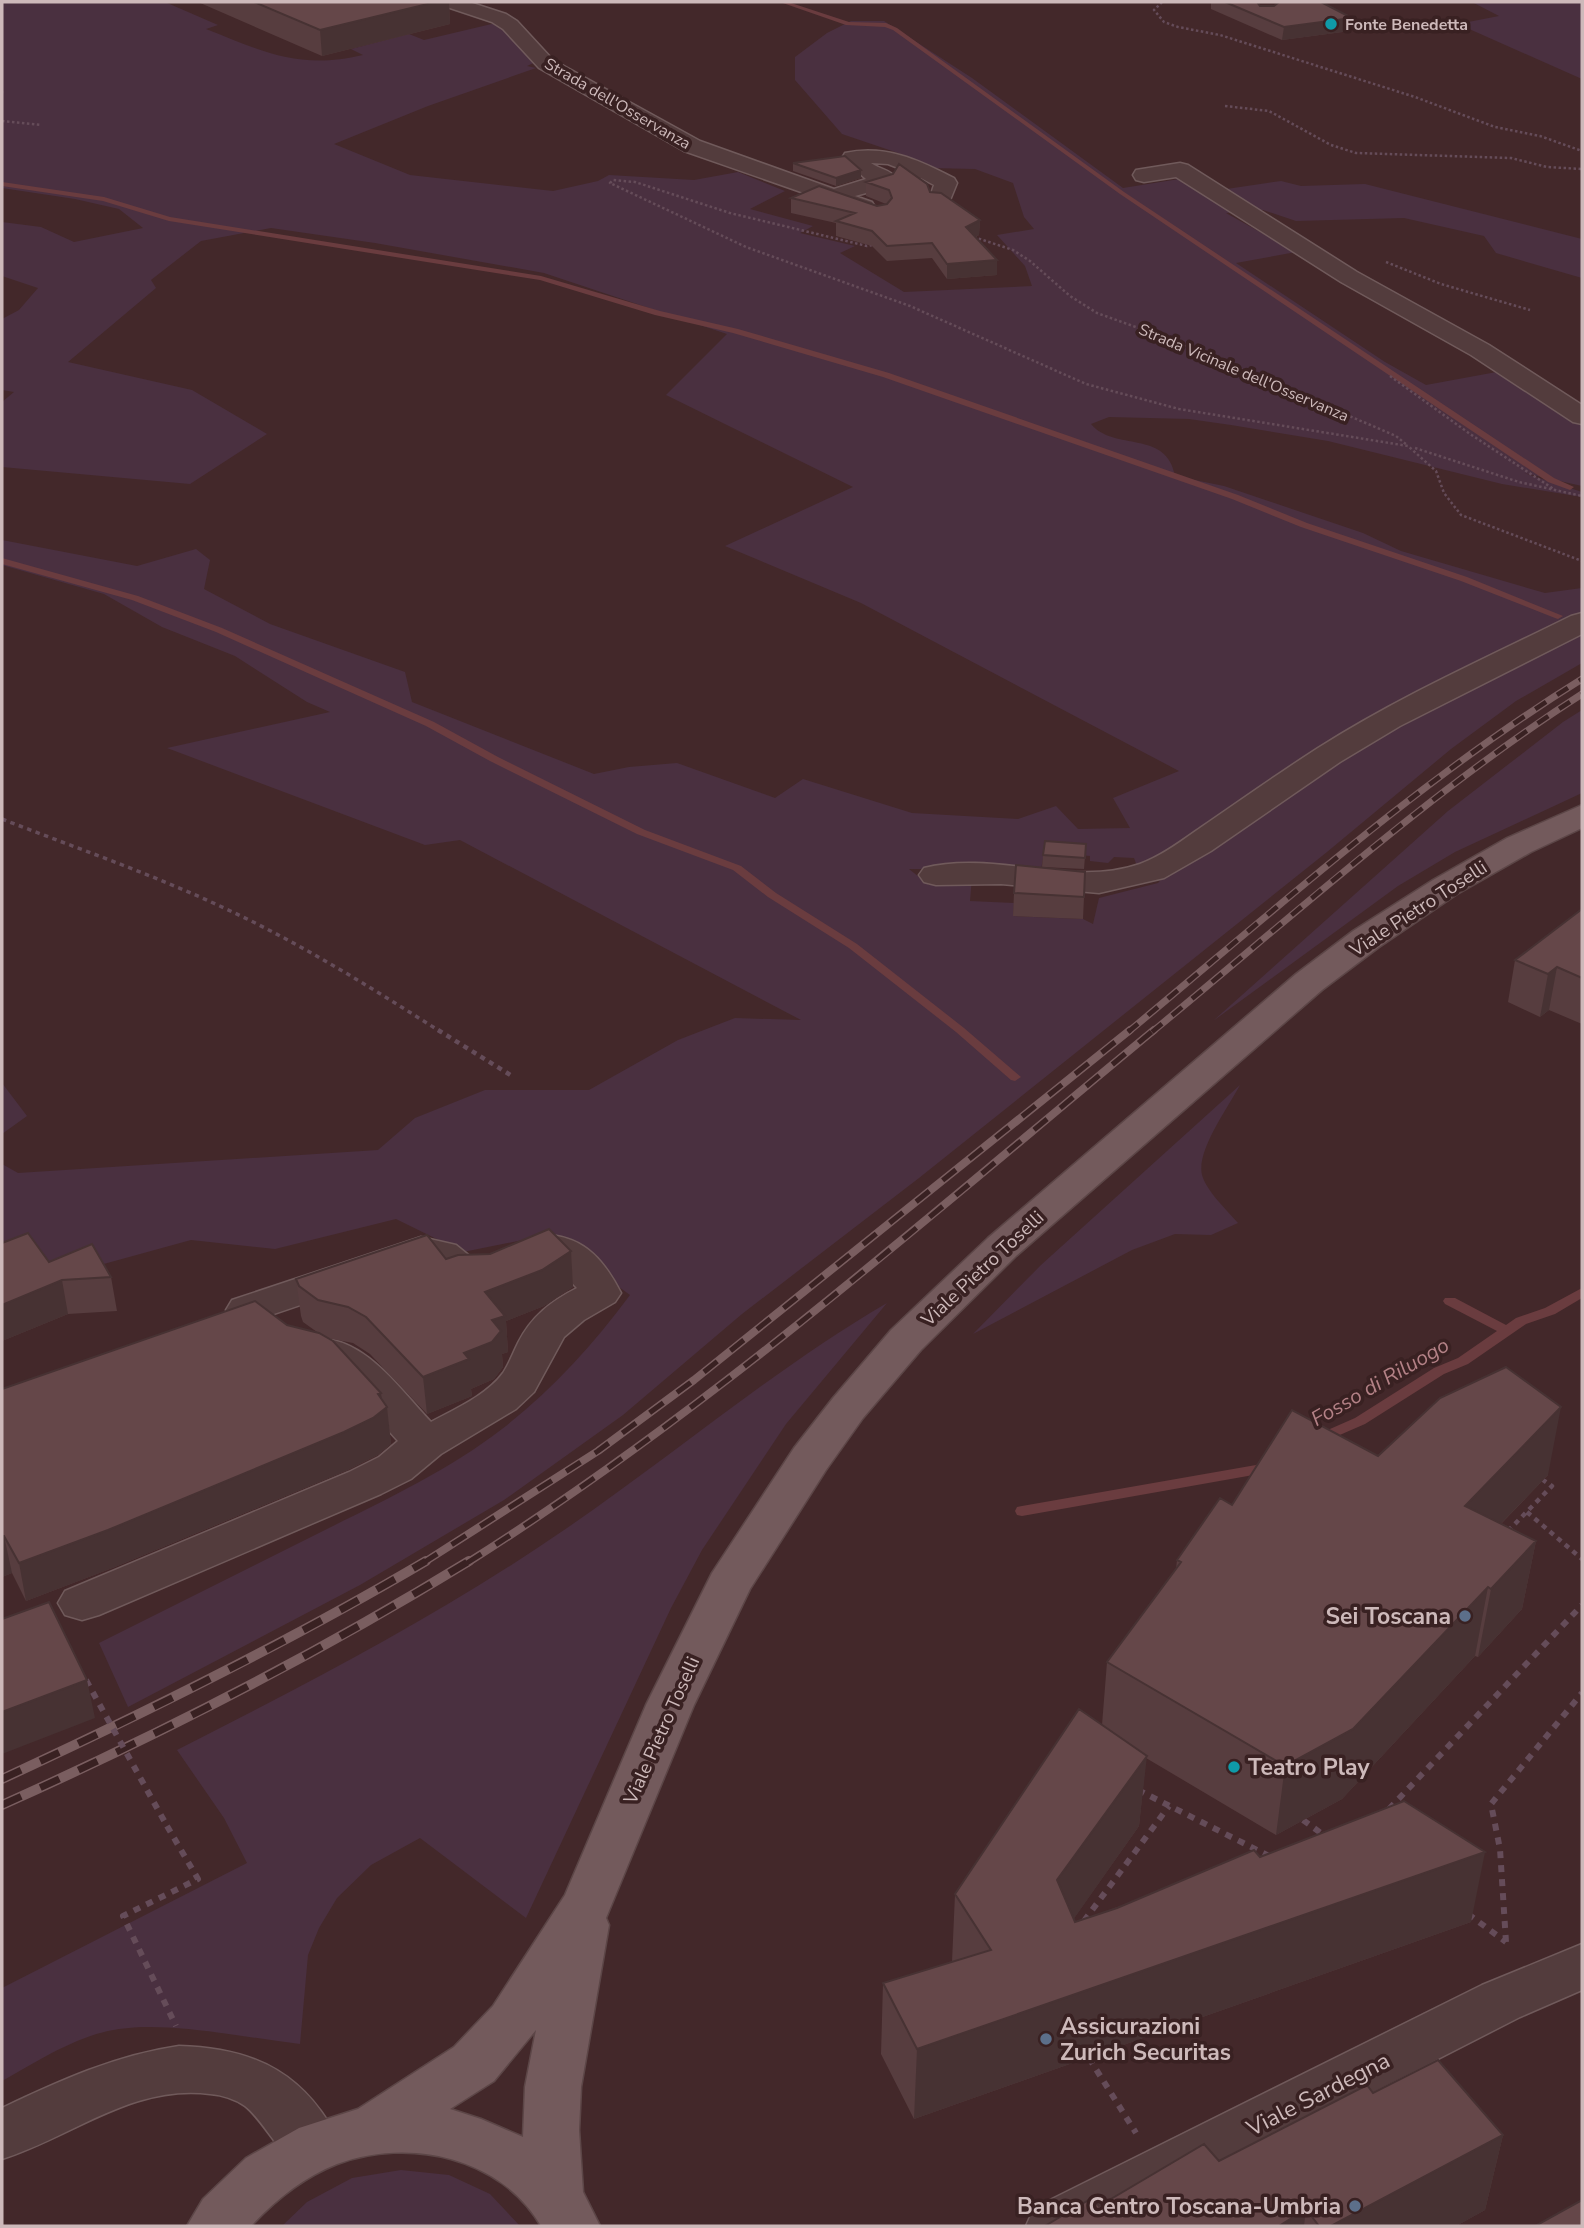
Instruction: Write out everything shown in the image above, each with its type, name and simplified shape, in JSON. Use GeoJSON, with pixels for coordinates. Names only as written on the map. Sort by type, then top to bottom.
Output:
{"type":"FeatureCollection","features":[{"type":"Feature","properties":{"kind":"main road","name":"Viale Pietro Toselli"},"geometry":{"type":"LineString","coordinates":[[372,2130],[474,2064],[496,2043],[524,2004],[587,1904],[670,1705],[729,1585],[810,1459],[848,1408],[906,1340],[1002,1247],[1309,982],[1435,893],[1519,845],[1582,815]]}},
{"type":"Feature","properties":{"kind":"main road","name":"Viale Pietro Toselli"},"geometry":{"type":"LineString","coordinates":[[562,2211],[551,2130],[553,2087],[587,1904]]}},
{"type":"Feature","properties":{"kind":"main road"},"geometry":{"type":"LineString","coordinates":[[216,2226],[259,2180],[286,2161],[314,2147],[372,2130],[425,2129],[476,2140],[520,2163],[562,2211]]}},
{"type":"Feature","properties":{"kind":"street","name":"Strada dell'Osservanza"},"geometry":{"type":"LineString","coordinates":[[451,2],[499,18],[510,25],[546,64],[692,146],[878,211]]}},
{"type":"Feature","properties":{"kind":"street"},"geometry":{"type":"LineString","coordinates":[[835,196],[884,181],[885,178],[871,174],[853,158],[890,158],[946,183],[940,200]]}},
{"type":"Feature","properties":{"kind":"street"},"geometry":{"type":"LineString","coordinates":[[1144,175],[1180,170],[1349,277],[1480,350],[1582,416]]}},
{"type":"Feature","properties":{"kind":"street"},"geometry":{"type":"LineString","coordinates":[[936,875],[1001,874],[1099,884],[1152,871],[1209,838],[1329,755],[1389,719],[1582,622]]}},
{"type":"Feature","properties":{"kind":"street"},"geometry":{"type":"LineString","coordinates":[[82,1603],[365,1483],[395,1468],[425,1443],[471,1418],[518,1383],[545,1333],[572,1308],[600,1293],[591,1275],[562,1249],[549,1248],[488,1275],[467,1276],[446,1255],[432,1249],[421,1250],[229,1317],[260,1313],[308,1350],[337,1356],[354,1366],[425,1443]]}},
{"type":"Feature","properties":{"kind":"street","name":"Viale Sardegna"},"geometry":{"type":"LineString","coordinates":[[1055,2226],[1501,2001],[1582,1966]]}},
{"type":"Feature","properties":{"kind":"street"},"geometry":{"type":"LineString","coordinates":[[2,2135],[92,2093],[135,2077],[197,2068],[223,2072],[269,2092],[314,2147]]}},
{"type":"Feature","properties":{"kind":"path"},"geometry":{"type":"LineString","coordinates":[[1162,2],[1154,10],[1164,22],[1178,27],[1220,35],[1415,97],[1495,127],[1539,136],[1582,151]]}},
{"type":"Feature","properties":{"kind":"path"},"geometry":{"type":"LineString","coordinates":[[1225,106],[1269,111],[1331,145],[1356,153],[1511,158],[1547,167],[1582,169]]}},
{"type":"Feature","properties":{"kind":"path"},"geometry":{"type":"LineString","coordinates":[[2,121],[41,125]]}},
{"type":"Feature","properties":{"kind":"path"},"geometry":{"type":"LineString","coordinates":[[882,243],[867,246],[730,213],[621,179],[610,183],[746,247],[910,306],[1086,384],[1179,409],[1408,446],[1436,471],[1444,493],[1461,515],[1582,561]]}},
{"type":"Feature","properties":{"kind":"path","name":"Strada Vicinale dell'Osservanza"},"geometry":{"type":"LineString","coordinates":[[964,235],[1013,250],[1030,261],[1076,301],[1097,313],[1177,341],[1295,390],[1396,436],[1408,446],[1461,466],[1582,496]]}},
{"type":"Feature","properties":{"kind":"path"},"geometry":{"type":"LineString","coordinates":[[1382,260],[1441,284],[1530,310]]}},
{"type":"Feature","properties":{"kind":"path"},"geometry":{"type":"LineString","coordinates":[[1390,376],[1470,434],[1559,492]]}},
{"type":"Feature","properties":{"kind":"path"},"geometry":{"type":"LineString","coordinates":[[2,819],[171,885],[253,921],[512,1076]]}},
{"type":"Feature","properties":{"kind":"path"},"geometry":{"type":"LineString","coordinates":[[1499,1541],[1552,1486],[1542,1480]]}},
{"type":"Feature","properties":{"kind":"path"},"geometry":{"type":"LineString","coordinates":[[1527,1512],[1582,1559]]}},
{"type":"Feature","properties":{"kind":"path"},"geometry":{"type":"LineString","coordinates":[[1379,1820],[1582,1605]]}},
{"type":"Feature","properties":{"kind":"path"},"geometry":{"type":"LineString","coordinates":[[83,1674],[198,1879],[122,1916],[197,2068]]}},
{"type":"Feature","properties":{"kind":"path"},"geometry":{"type":"LineString","coordinates":[[1463,1911],[1506,1942],[1500,1849],[1492,1804],[1582,1693]]}},
{"type":"Feature","properties":{"kind":"path"},"geometry":{"type":"LineString","coordinates":[[1126,1784],[1282,1862]]}},
{"type":"Feature","properties":{"kind":"path"},"geometry":{"type":"LineString","coordinates":[[1079,1927],[1169,1806]]}},
{"type":"Feature","properties":{"kind":"path"},"geometry":{"type":"LineString","coordinates":[[1303,1820],[1323,1835],[1335,1839]]}},
{"type":"Feature","properties":{"kind":"path"},"geometry":{"type":"LineString","coordinates":[[1089,2058],[1136,2133]]}},
{"type":"Feature","properties":{"kind":"shaded area"},"geometry":{"type":"Polygon","coordinates":[[[2,2],[165,2],[218,25],[206,29],[246,45],[282,56],[320,60],[363,55],[351,49],[409,34],[424,40],[500,22],[538,61],[527,66],[536,68],[428,106],[334,144],[410,175],[553,191],[598,181],[609,175],[694,180],[738,172],[785,191],[750,209],[813,226],[800,233],[855,246],[840,253],[904,292],[1032,286],[1025,266],[997,235],[1034,229],[1024,217],[1013,183],[975,169],[930,168],[904,155],[842,134],[795,80],[795,57],[827,33],[851,21],[884,21],[972,78],[1123,188],[1198,176],[1220,190],[1281,181],[1301,186],[1365,184],[1582,239],[1582,278],[1496,253],[1484,236],[1404,218],[1296,221],[1263,210],[1226,213],[1296,252],[1236,263],[1385,362],[1426,385],[1502,371],[1570,409],[1582,420],[1582,486],[1524,473],[1582,492],[1582,497],[1502,484],[1328,441],[1231,425],[1189,419],[1109,417],[1091,424],[1113,437],[1151,446],[1162,452],[1170,461],[1175,476],[1224,486],[1363,533],[1401,551],[1545,593],[1582,588],[1582,663],[1516,701],[1451,749],[1327,852],[919,1178],[742,1314],[623,1415],[504,1500],[360,1585],[128,1707],[99,1643],[395,1495],[461,1458],[502,1429],[554,1383],[601,1332],[630,1295],[548,1235],[463,1252],[396,1219],[275,1249],[191,1240],[60,1276],[40,1250],[2,1263],[2,1164],[18,1173],[378,1150],[415,1118],[485,1090],[589,1090],[678,1040],[735,1018],[801,1020],[460,840],[425,845],[167,748],[330,712],[307,702],[235,656],[162,627],[104,594],[2,565],[2,540],[137,566],[196,549],[210,560],[204,589],[270,624],[405,672],[412,702],[594,774],[629,767],[677,763],[775,798],[803,779],[912,813],[1018,819],[1056,806],[1078,829],[1130,828],[1113,798],[1179,771],[861,603],[725,546],[853,487],[666,395],[727,334],[544,273],[375,243],[271,228],[201,241],[151,280],[156,288],[68,362],[192,390],[267,434],[190,484],[2,467],[2,402],[14,392],[2,390],[2,319],[19,310],[38,288],[2,276],[2,222],[41,227],[74,242],[143,228],[119,209],[2,188],[2,2]],[[1197,840],[1137,866],[1134,858],[1114,857],[1108,863],[1090,861],[1090,856],[1044,852],[1041,870],[909,869],[929,885],[972,877],[970,901],[1014,903],[1013,916],[1083,919],[1093,924],[1099,898],[1158,883],[1197,840]]]}},
{"type":"Feature","properties":{"kind":"shaded area"},"geometry":{"type":"Polygon","coordinates":[[[1472,2],[1582,2],[1582,79],[1458,24],[1499,16],[1472,2]]]}},
{"type":"Feature","properties":{"kind":"shaded area"},"geometry":{"type":"Polygon","coordinates":[[[1582,710],[1582,793],[1455,852],[1398,886],[1213,1021],[1448,811],[1582,710]]]}},
{"type":"Feature","properties":{"kind":"shaded area"},"geometry":{"type":"Polygon","coordinates":[[[2,1083],[27,1116],[2,1134],[2,1083]]]}},
{"type":"Feature","properties":{"kind":"shaded area"},"geometry":{"type":"Polygon","coordinates":[[[1240,1085],[1208,1142],[1201,1165],[1208,1188],[1238,1223],[1211,1235],[1175,1234],[1132,1250],[973,1334],[1041,1265],[1240,1085]]]}},
{"type":"Feature","properties":{"kind":"shaded area"},"geometry":{"type":"Polygon","coordinates":[[[887,1303],[786,1424],[702,1550],[671,1608],[526,1918],[420,1838],[371,1865],[337,1898],[319,1928],[308,1955],[300,2044],[161,2027],[119,2029],[73,2043],[2,2081],[2,1988],[247,1863],[224,1818],[177,1750],[277,1699],[473,1589],[567,1528],[765,1384],[887,1303]]]}},
{"type":"Feature","properties":{"kind":"shaded area"},"geometry":{"type":"Polygon","coordinates":[[[401,2170],[449,2175],[490,2194],[520,2226],[282,2226],[307,2202],[352,2178],[401,2170]]]}},
{"type":"Feature","properties":{"kind":"building"},"geometry":{"type":"Polygon","coordinates":[[[254,2],[436,2],[320,30],[254,2]]]}},
{"type":"Feature","properties":{"kind":"building"},"geometry":{"type":"Polygon","coordinates":[[[1225,2],[1257,2],[1260,6],[1274,6],[1279,2],[1321,2],[1352,18],[1284,27],[1225,2]]]}},
{"type":"Feature","properties":{"kind":"building"},"geometry":{"type":"Polygon","coordinates":[[[845,156],[861,170],[836,178],[793,163],[845,156]]]}},
{"type":"Feature","properties":{"kind":"building"},"geometry":{"type":"Polygon","coordinates":[[[899,164],[927,184],[930,192],[941,193],[980,220],[966,227],[997,260],[947,264],[932,243],[887,246],[872,231],[836,221],[855,213],[791,198],[819,186],[877,206],[887,204],[892,198],[889,190],[866,182],[893,174],[899,164]]]}},
{"type":"Feature","properties":{"kind":"building"},"geometry":{"type":"Polygon","coordinates":[[[1045,841],[1086,844],[1085,858],[1043,855],[1045,841]]]}},
{"type":"Feature","properties":{"kind":"building"},"geometry":{"type":"Polygon","coordinates":[[[1016,865],[1085,872],[1084,897],[1014,893],[1016,865]]]}},
{"type":"Feature","properties":{"kind":"building"},"geometry":{"type":"Polygon","coordinates":[[[1582,909],[1582,978],[1557,967],[1548,974],[1515,960],[1582,909]]]}},
{"type":"Feature","properties":{"kind":"building"},"geometry":{"type":"Polygon","coordinates":[[[549,1229],[571,1251],[542,1270],[485,1292],[505,1316],[492,1320],[501,1331],[492,1342],[464,1353],[469,1359],[423,1377],[366,1317],[348,1307],[318,1300],[299,1286],[296,1279],[427,1235],[446,1259],[458,1255],[490,1254],[549,1229]]]}},
{"type":"Feature","properties":{"kind":"building"},"geometry":{"type":"Polygon","coordinates":[[[28,1233],[49,1262],[92,1244],[111,1277],[62,1280],[2,1305],[2,1243],[28,1233]]]}},
{"type":"Feature","properties":{"kind":"building"},"geometry":{"type":"Polygon","coordinates":[[[255,1301],[287,1325],[319,1333],[333,1341],[381,1393],[378,1394],[387,1407],[373,1418],[344,1432],[108,1530],[19,1563],[2,1536],[2,1389],[255,1301]]]}},
{"type":"Feature","properties":{"kind":"building"},"geometry":{"type":"Polygon","coordinates":[[[1506,1367],[1561,1407],[1465,1506],[1536,1541],[1491,1589],[1488,1587],[1353,1729],[1285,1766],[1107,1662],[1181,1562],[1177,1560],[1220,1498],[1232,1505],[1292,1410],[1378,1456],[1440,1398],[1506,1367]]]}},
{"type":"Feature","properties":{"kind":"building"},"geometry":{"type":"Polygon","coordinates":[[[49,1602],[87,1680],[2,1712],[2,1619],[49,1602]]]}},
{"type":"Feature","properties":{"kind":"building"},"geometry":{"type":"Polygon","coordinates":[[[1079,1709],[1147,1756],[1057,1880],[1075,1922],[1117,1908],[1254,1850],[1260,1857],[1404,1801],[1485,1852],[917,2049],[883,1983],[991,1950],[955,1894],[1079,1709]]]}},
{"type":"Feature","properties":{"kind":"building"},"geometry":{"type":"Polygon","coordinates":[[[1438,2060],[1503,2135],[1331,2226],[1319,2226],[1306,2209],[1279,2226],[1045,2226],[1092,2198],[1099,2206],[1204,2144],[1219,2161],[1367,2085],[1373,2093],[1438,2060]]]}},
{"type":"Feature","properties":{"kind":"building"},"geometry":{"type":"Polygon","coordinates":[[[1582,2200],[1582,2226],[1535,2226],[1582,2200]]]}},
{"type":"Feature","properties":{"kind":"waterway"},"geometry":{"type":"LineString","coordinates":[[783,2],[848,24],[886,25],[895,29],[1122,193],[1551,480],[1570,487]]}},
{"type":"Feature","properties":{"kind":"waterway"},"geometry":{"type":"LineString","coordinates":[[2,184],[104,199],[169,219],[541,278],[658,313],[735,331],[886,375],[1235,497],[1304,525],[1464,579],[1558,616]]}},
{"type":"Feature","properties":{"kind":"waterway"},"geometry":{"type":"LineString","coordinates":[[2,561],[135,598],[219,630],[430,724],[641,832],[737,868],[772,895],[853,946],[1015,1077]]}},
{"type":"Feature","properties":{"kind":"waterway","name":"Fosso di Riluogo"},"geometry":{"type":"LineString","coordinates":[[1319,1439],[1360,1421],[1439,1371],[1463,1361],[1521,1321],[1550,1311],[1582,1292]]}},
{"type":"Feature","properties":{"kind":"waterway"},"geometry":{"type":"LineString","coordinates":[[1450,1301],[1506,1330]]}},
{"type":"Feature","properties":{"kind":"waterway","name":"Fosso di Riluogo"},"geometry":{"type":"LineString","coordinates":[[1022,1511],[1259,1469],[1269,1464]]}},
{"type":"Feature","properties":{"kind":"railway"},"geometry":{"type":"LineString","coordinates":[[1128,1032],[1405,803],[1522,718],[1582,679]]}},
{"type":"Feature","properties":{"kind":"railway"},"geometry":{"type":"LineString","coordinates":[[1152,1032],[1416,813],[1525,732],[1582,694]]}},
{"type":"Feature","properties":{"kind":"railway"},"geometry":{"type":"LineString","coordinates":[[423,1563],[598,1451],[694,1380],[1130,1030]]}},
{"type":"Feature","properties":{"kind":"railway"},"geometry":{"type":"LineString","coordinates":[[467,1563],[558,1503],[734,1375],[903,1239],[1154,1030]]}},
{"type":"Feature","properties":{"kind":"railway"},"geometry":{"type":"LineString","coordinates":[[2,1779],[217,1675],[426,1561]]}},
{"type":"Feature","properties":{"kind":"railway"},"geometry":{"type":"LineString","coordinates":[[2,1805],[122,1749],[298,1660],[469,1561]]}},
{"type":"Feature","properties":{"kind":"place","name":"Fonte Benedetta"},"geometry":{"type":"Point","coordinates":[1331,24]}},
{"type":"Feature","properties":{"kind":"place","name":"Sei Toscana"},"geometry":{"type":"Point","coordinates":[1465,1616]}},
{"type":"Feature","properties":{"kind":"place","name":"Teatro Play"},"geometry":{"type":"Point","coordinates":[1234,1767]}},
{"type":"Feature","properties":{"kind":"place","name":"Assicurazioni Zurich Securitas"},"geometry":{"type":"Point","coordinates":[1046,2039]}},
{"type":"Feature","properties":{"kind":"place","name":"Banca Centro Toscana-Umbria"},"geometry":{"type":"Point","coordinates":[1355,2206]}}]}
